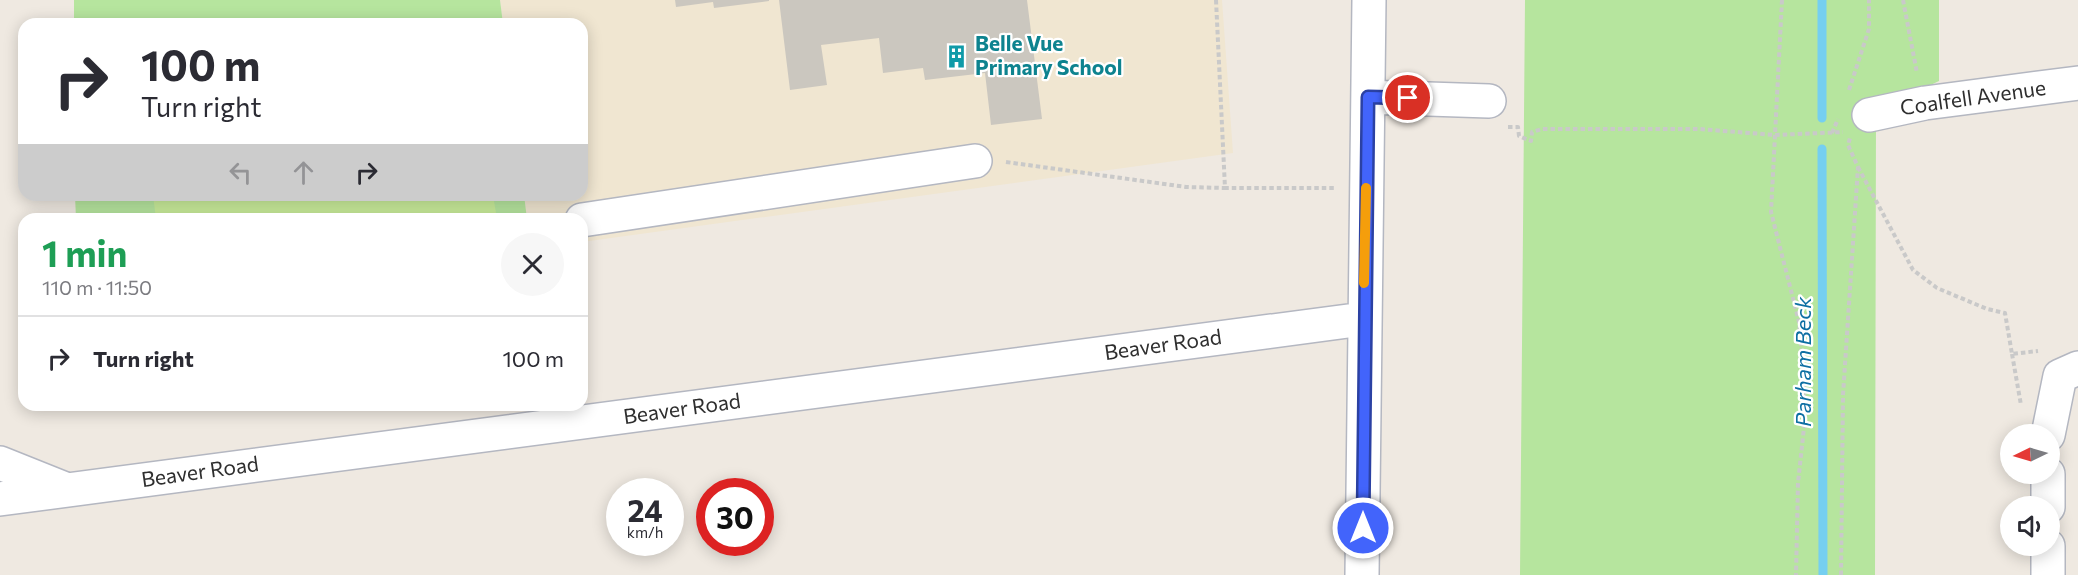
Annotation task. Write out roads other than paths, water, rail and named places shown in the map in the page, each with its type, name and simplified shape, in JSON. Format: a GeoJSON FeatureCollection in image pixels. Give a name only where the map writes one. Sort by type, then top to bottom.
{"type":"FeatureCollection","features":[{"type":"Feature","properties":{"kind":"street"},"geometry":{"type":"LineString","coordinates":[[1362,575],[1363,319],[1369,0]]}},
{"type":"Feature","properties":{"kind":"street","name":"Coalfell Avenue"},"geometry":{"type":"LineString","coordinates":[[1852,113],[2078,83]]}},
{"type":"Feature","properties":{"kind":"street"},"geometry":{"type":"LineString","coordinates":[[1368,97],[1497,114]]}},
{"type":"Feature","properties":{"kind":"street"},"geometry":{"type":"LineString","coordinates":[[588,219],[975,161]]}},
{"type":"Feature","properties":{"kind":"street","name":"Beaver Road"},"geometry":{"type":"LineString","coordinates":[[0,500],[565,415],[1363,319]]}},
{"type":"Feature","properties":{"kind":"street"},"geometry":{"type":"LineString","coordinates":[[2050,424],[2060,376],[2078,368]]}},
{"type":"Feature","properties":{"kind":"street"},"geometry":{"type":"LineString","coordinates":[[0,463],[67,490]]}},
{"type":"Feature","properties":{"kind":"street"},"geometry":{"type":"LineString","coordinates":[[2048,556],[2048,575]]}},
{"type":"Feature","properties":{"kind":"waterway","name":"Parham Beck"},"geometry":{"type":"LineString","coordinates":[[1822,0],[1822,118]]}},
{"type":"Feature","properties":{"kind":"waterway","name":"Parham Beck"},"geometry":{"type":"LineString","coordinates":[[1822,149],[1823,575]]}},
{"type":"Feature","properties":{"kind":"place","name":"Belle Vue Primary School"},"geometry":{"type":"Point","coordinates":[957,56]}}]}
